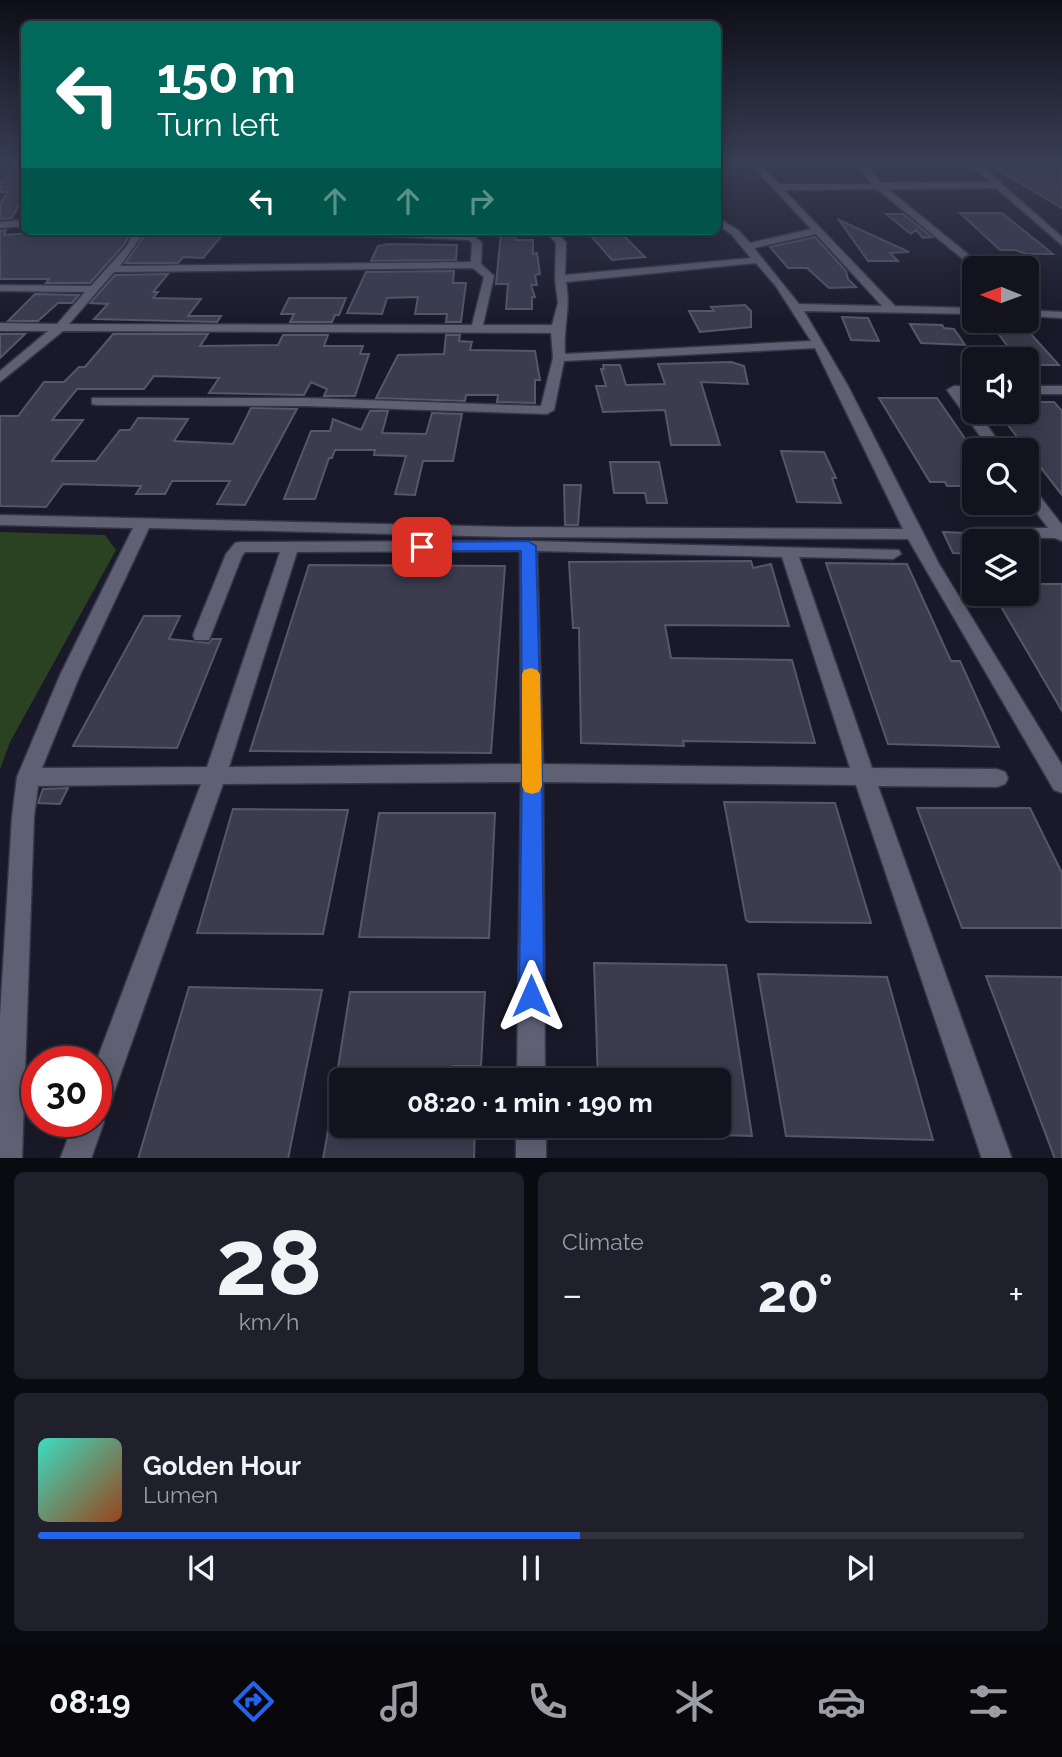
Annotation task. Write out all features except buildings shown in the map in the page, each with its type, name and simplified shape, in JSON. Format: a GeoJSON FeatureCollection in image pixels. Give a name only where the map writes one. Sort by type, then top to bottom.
{"type":"FeatureCollection","features":[{"type":"Feature","properties":{"kind":"street"},"geometry":{"type":"LineString","coordinates":[[806,216],[891,308]]}},
{"type":"Feature","properties":{"kind":"street"},"geometry":{"type":"LineString","coordinates":[[916,216],[965,256]]}},
{"type":"Feature","properties":{"kind":"street"},"geometry":{"type":"LineString","coordinates":[[1032,216],[1062,242]]}},
{"type":"Feature","properties":{"kind":"street"},"geometry":{"type":"LineString","coordinates":[[0,225],[21,223]]}},
{"type":"Feature","properties":{"kind":"street"},"geometry":{"type":"LineString","coordinates":[[721,223],[738,232],[747,247],[797,307],[914,534],[1062,784]]}},
{"type":"Feature","properties":{"kind":"street"},"geometry":{"type":"LineString","coordinates":[[747,247],[817,231]]}},
{"type":"Feature","properties":{"kind":"street"},"geometry":{"type":"LineString","coordinates":[[0,378],[61,326],[130,248],[138,235]]}},
{"type":"Feature","properties":{"kind":"street"},"geometry":{"type":"LineString","coordinates":[[429,235],[472,237],[477,243],[476,265]]}},
{"type":"Feature","properties":{"kind":"street"},"geometry":{"type":"LineString","coordinates":[[97,401],[306,402],[547,410],[559,358],[557,329],[564,303],[561,242],[554,235]]}},
{"type":"Feature","properties":{"kind":"street"},"geometry":{"type":"LineString","coordinates":[[561,279],[759,260]]}},
{"type":"Feature","properties":{"kind":"street"},"geometry":{"type":"LineString","coordinates":[[112,269],[476,265],[489,276],[477,327]]}},
{"type":"Feature","properties":{"kind":"street"},"geometry":{"type":"LineString","coordinates":[[0,288],[92,289]]}},
{"type":"Feature","properties":{"kind":"street"},"geometry":{"type":"LineString","coordinates":[[797,307],[962,311]]}},
{"type":"Feature","properties":{"kind":"street"},"geometry":{"type":"LineString","coordinates":[[1040,314],[1062,315]]}},
{"type":"Feature","properties":{"kind":"street"},"geometry":{"type":"LineString","coordinates":[[0,327],[557,329]]}},
{"type":"Feature","properties":{"kind":"street"},"geometry":{"type":"LineString","coordinates":[[559,358],[818,344]]}},
{"type":"Feature","properties":{"kind":"street"},"geometry":{"type":"LineString","coordinates":[[962,390],[954,390],[962,401]]}},
{"type":"Feature","properties":{"kind":"street"},"geometry":{"type":"LineString","coordinates":[[1039,390],[1062,390]]}},
{"type":"Feature","properties":{"kind":"street"},"geometry":{"type":"LineString","coordinates":[[1039,505],[1061,534]]}},
{"type":"Feature","properties":{"kind":"street"},"geometry":{"type":"LineString","coordinates":[[0,520],[512,531],[914,534]]}},
{"type":"Feature","properties":{"kind":"street"},"geometry":{"type":"LineString","coordinates":[[7,1158],[23,817],[28,777],[70,675],[144,522]]}},
{"type":"Feature","properties":{"kind":"street"},"geometry":{"type":"LineString","coordinates":[[1039,534],[1061,534]]}},
{"type":"Feature","properties":{"kind":"street"},"geometry":{"type":"LineString","coordinates":[[528,546],[532,773],[531,1068]]}},
{"type":"Feature","properties":{"kind":"street"},"geometry":{"type":"LineString","coordinates":[[202,635],[236,550],[241,547],[528,546],[893,554]]}},
{"type":"Feature","properties":{"kind":"street"},"geometry":{"type":"LineString","coordinates":[[112,1057],[216,774],[290,547]]}},
{"type":"Feature","properties":{"kind":"street"},"geometry":{"type":"LineString","coordinates":[[789,552],[864,777],[997,1158]]}},
{"type":"Feature","properties":{"kind":"street"},"geometry":{"type":"LineString","coordinates":[[28,777],[532,773],[997,778]]}},
{"type":"Feature","properties":{"kind":"street"},"geometry":{"type":"LineString","coordinates":[[75,1158],[83,1137]]}},
{"type":"Feature","properties":{"kind":"street"},"geometry":{"type":"LineString","coordinates":[[531,1138],[531,1158]]}},
{"type":"Feature","properties":{"kind":"green space"},"geometry":{"type":"Polygon","coordinates":[[[0,532],[105,535],[116,550],[10,742],[0,769],[0,532]]]}},
{"type":"Feature","properties":{"kind":"slow traffic"},"geometry":{"type":"LineString","coordinates":[[531,674],[532,786]]}},
{"type":"Feature","properties":{"kind":"route"},"geometry":{"type":"LineString","coordinates":[[422,547],[528,546],[532,773],[531,996]]}}]}
